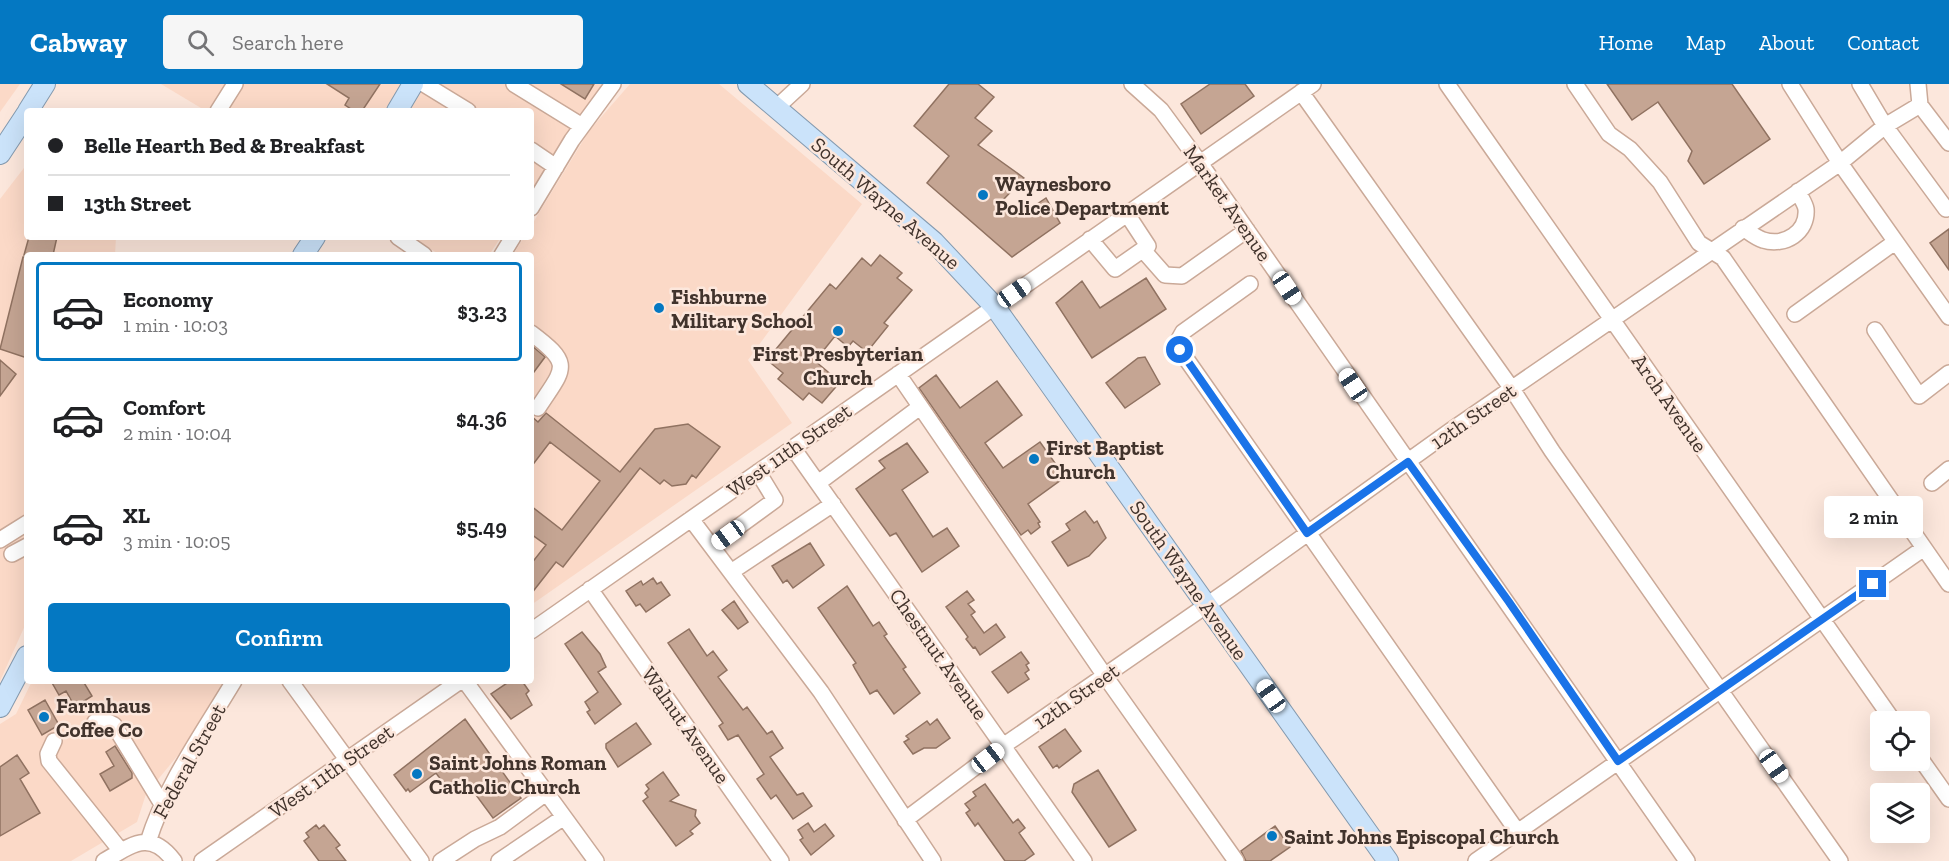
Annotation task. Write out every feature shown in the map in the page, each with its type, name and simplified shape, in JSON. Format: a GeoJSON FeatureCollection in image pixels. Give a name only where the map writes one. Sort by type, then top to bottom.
{"type":"FeatureCollection","features":[{"type":"Feature","properties":{"kind":"main road"},"geometry":{"type":"LineString","coordinates":[[30,108],[45,84]]}},
{"type":"Feature","properties":{"kind":"main road"},"geometry":{"type":"LineString","coordinates":[[399,108],[413,84]]}},
{"type":"Feature","properties":{"kind":"main road","name":"South Wayne Avenue"},"geometry":{"type":"LineString","coordinates":[[748,84],[934,242],[995,307],[1388,861]]}},
{"type":"Feature","properties":{"kind":"main road"},"geometry":{"type":"LineString","coordinates":[[0,154],[24,118]]}},
{"type":"Feature","properties":{"kind":"main road"},"geometry":{"type":"LineString","coordinates":[[0,707],[24,662]]}},
{"type":"Feature","properties":{"kind":"street"},"geometry":{"type":"LineString","coordinates":[[220,108],[235,84]]}},
{"type":"Feature","properties":{"kind":"street"},"geometry":{"type":"LineString","coordinates":[[424,84],[463,108]]}},
{"type":"Feature","properties":{"kind":"street"},"geometry":{"type":"LineString","coordinates":[[514,84],[582,126]]}},
{"type":"Feature","properties":{"kind":"street"},"geometry":{"type":"LineString","coordinates":[[534,203],[582,126],[612,84]]}},
{"type":"Feature","properties":{"kind":"street"},"geometry":{"type":"LineString","coordinates":[[776,108],[802,84]]}},
{"type":"Feature","properties":{"kind":"street","name":"Market Avenue"},"geometry":{"type":"LineString","coordinates":[[1132,84],[1161,110],[1200,163],[1408,462],[1509,602],[1687,861]]}},
{"type":"Feature","properties":{"kind":"street","name":"Arch Avenue"},"geometry":{"type":"LineString","coordinates":[[1447,84],[1886,711]]}},
{"type":"Feature","properties":{"kind":"street"},"geometry":{"type":"LineString","coordinates":[[1575,84],[1608,134],[1630,149],[1660,182],[1699,243],[1723,258],[1949,584]]}},
{"type":"Feature","properties":{"kind":"street"},"geometry":{"type":"LineString","coordinates":[[1790,84],[1840,163],[1949,317]]}},
{"type":"Feature","properties":{"kind":"street"},"geometry":{"type":"LineString","coordinates":[[1860,84],[1885,126],[1946,209]]}},
{"type":"Feature","properties":{"kind":"street"},"geometry":{"type":"LineString","coordinates":[[1918,84],[1920,105],[1949,144]]}},
{"type":"Feature","properties":{"kind":"street"},"geometry":{"type":"LineString","coordinates":[[1307,88],[1552,451],[1840,861]]}},
{"type":"Feature","properties":{"kind":"street","name":"West 11th Street"},"geometry":{"type":"LineString","coordinates":[[534,629],[1307,88]]}},
{"type":"Feature","properties":{"kind":"street","name":"12th Street"},"geometry":{"type":"LineString","coordinates":[[905,820],[1003,746],[1743,228],[1840,163],[1885,126],[1920,105]]}},
{"type":"Feature","properties":{"kind":"street"},"geometry":{"type":"LineString","coordinates":[[534,152],[556,167]]}},
{"type":"Feature","properties":{"kind":"street"},"geometry":{"type":"LineString","coordinates":[[1743,228],[1762,240],[1778,242],[1794,237],[1805,221],[1806,206],[1798,191]]}},
{"type":"Feature","properties":{"kind":"street"},"geometry":{"type":"LineString","coordinates":[[1090,239],[1115,269],[1148,246],[1127,214]]}},
{"type":"Feature","properties":{"kind":"street"},"geometry":{"type":"LineString","coordinates":[[1143,250],[1165,275],[1182,276],[1247,230]]}},
{"type":"Feature","properties":{"kind":"street"},"geometry":{"type":"LineString","coordinates":[[402,240],[420,252]]}},
{"type":"Feature","properties":{"kind":"street"},"geometry":{"type":"LineString","coordinates":[[1795,314],[1895,242]]}},
{"type":"Feature","properties":{"kind":"street"},"geometry":{"type":"LineString","coordinates":[[1250,284],[1183,332],[1178,346],[1516,831]]}},
{"type":"Feature","properties":{"kind":"street"},"geometry":{"type":"LineString","coordinates":[[1875,330],[1919,396],[1948,374]]}},
{"type":"Feature","properties":{"kind":"street"},"geometry":{"type":"LineString","coordinates":[[534,336],[559,357],[562,365],[560,374],[538,408]]}},
{"type":"Feature","properties":{"kind":"street"},"geometry":{"type":"LineString","coordinates":[[898,374],[1105,676],[1236,861]]}},
{"type":"Feature","properties":{"kind":"street"},"geometry":{"type":"LineString","coordinates":[[818,483],[920,407]]}},
{"type":"Feature","properties":{"kind":"street","name":"Chestnut Avenue"},"geometry":{"type":"LineString","coordinates":[[793,448],[1084,861]]}},
{"type":"Feature","properties":{"kind":"street"},"geometry":{"type":"LineString","coordinates":[[1932,483],[1949,469]]}},
{"type":"Feature","properties":{"kind":"street"},"geometry":{"type":"LineString","coordinates":[[712,546],[776,500],[758,472]]}},
{"type":"Feature","properties":{"kind":"street"},"geometry":{"type":"LineString","coordinates":[[731,572],[833,504]]}},
{"type":"Feature","properties":{"kind":"street"},"geometry":{"type":"LineString","coordinates":[[691,519],[821,692],[933,861]]}},
{"type":"Feature","properties":{"kind":"street"},"geometry":{"type":"LineString","coordinates":[[0,540],[24,524]]}},
{"type":"Feature","properties":{"kind":"street"},"geometry":{"type":"LineString","coordinates":[[12,554],[24,548]]}},
{"type":"Feature","properties":{"kind":"street"},"geometry":{"type":"LineString","coordinates":[[1476,861],[1924,548]]}},
{"type":"Feature","properties":{"kind":"street","name":"Walnut Avenue"},"geometry":{"type":"LineString","coordinates":[[590,590],[781,861]]}},
{"type":"Feature","properties":{"kind":"street","name":"Federal Street"},"geometry":{"type":"LineString","coordinates":[[148,842],[162,804],[232,684]]}},
{"type":"Feature","properties":{"kind":"street"},"geometry":{"type":"LineString","coordinates":[[292,684],[421,861]]}},
{"type":"Feature","properties":{"kind":"street","name":"West 11th Street"},"geometry":{"type":"LineString","coordinates":[[202,861],[456,684]]}},
{"type":"Feature","properties":{"kind":"street"},"geometry":{"type":"LineString","coordinates":[[467,684],[596,861]]}},
{"type":"Feature","properties":{"kind":"street"},"geometry":{"type":"LineString","coordinates":[[95,722],[106,721],[114,725],[162,804]]}},
{"type":"Feature","properties":{"kind":"street"},"geometry":{"type":"LineString","coordinates":[[54,741],[48,754],[49,762],[121,852]]}},
{"type":"Feature","properties":{"kind":"street"},"geometry":{"type":"LineString","coordinates":[[1929,771],[1949,799]]}},
{"type":"Feature","properties":{"kind":"street"},"geometry":{"type":"LineString","coordinates":[[441,861],[475,839],[500,827],[546,793]]}},
{"type":"Feature","properties":{"kind":"street"},"geometry":{"type":"LineString","coordinates":[[499,861],[564,817]]}},
{"type":"Feature","properties":{"kind":"street"},"geometry":{"type":"LineString","coordinates":[[104,861],[136,843],[148,842],[164,849],[174,861]]}},
{"type":"Feature","properties":{"kind":"shaded area"},"geometry":{"type":"Polygon","coordinates":[[[0,84],[20,84],[0,112],[0,84]]]}},
{"type":"Feature","properties":{"kind":"shaded area"},"geometry":{"type":"Polygon","coordinates":[[[161,84],[603,84],[534,188],[534,108],[201,108],[161,84]]]}},
{"type":"Feature","properties":{"kind":"shaded area","name":"Fishburne Military School"},"geometry":{"type":"Polygon","coordinates":[[[630,84],[719,84],[862,204],[748,360],[792,423],[534,603],[534,252],[515,252],[522,240],[534,240],[534,221],[589,131],[630,84]]]}},
{"type":"Feature","properties":{"kind":"shaded area"},"geometry":{"type":"Polygon","coordinates":[[[24,168],[24,240],[116,240],[115,252],[24,252],[24,628],[0,681],[0,199],[24,168]]]}},
{"type":"Feature","properties":{"kind":"shaded area"},"geometry":{"type":"Polygon","coordinates":[[[417,240],[499,240],[491,252],[435,252],[417,240]]]}},
{"type":"Feature","properties":{"kind":"shaded area"},"geometry":{"type":"Polygon","coordinates":[[[31,684],[237,684],[146,794],[137,822],[71,861],[0,861],[0,724],[16,714],[31,684]]]}},
{"type":"Feature","properties":{"kind":"building"},"geometry":{"type":"Polygon","coordinates":[[[327,84],[380,84],[364,108],[350,108],[345,105],[349,98],[327,84]]]}},
{"type":"Feature","properties":{"kind":"building"},"geometry":{"type":"Polygon","coordinates":[[[561,84],[594,84],[585,99],[561,84]]]}},
{"type":"Feature","properties":{"kind":"building"},"geometry":{"type":"Polygon","coordinates":[[[949,84],[978,84],[994,97],[975,118],[992,131],[978,145],[1024,178],[1003,200],[1022,214],[1046,198],[1060,223],[1012,257],[927,183],[949,156],[914,126],[949,84]]]}},
{"type":"Feature","properties":{"kind":"building"},"geometry":{"type":"Polygon","coordinates":[[[1210,84],[1245,84],[1254,96],[1201,134],[1181,104],[1210,84]]]}},
{"type":"Feature","properties":{"kind":"building"},"geometry":{"type":"Polygon","coordinates":[[[1607,84],[1732,84],[1770,139],[1704,184],[1688,161],[1692,151],[1658,102],[1632,120],[1607,84]]]}},
{"type":"Feature","properties":{"kind":"building"},"geometry":{"type":"Polygon","coordinates":[[[1949,229],[1949,270],[1930,243],[1949,229]]]}},
{"type":"Feature","properties":{"kind":"building"},"geometry":{"type":"Polygon","coordinates":[[[28,240],[56,240],[54,252],[25,252],[28,240]]]}},
{"type":"Feature","properties":{"kind":"building","name":"First Presbyterian Church"},"geometry":{"type":"Polygon","coordinates":[[[880,255],[902,273],[897,278],[912,290],[884,323],[888,326],[867,352],[853,341],[848,347],[835,336],[815,361],[840,382],[822,403],[809,393],[803,400],[778,379],[783,373],[767,360],[830,284],[836,289],[862,258],[871,266],[880,255]]]}},
{"type":"Feature","properties":{"kind":"building"},"geometry":{"type":"Polygon","coordinates":[[[23,257],[24,257],[24,357],[0,349],[23,257]]]}},
{"type":"Feature","properties":{"kind":"building"},"geometry":{"type":"Polygon","coordinates":[[[1146,278],[1166,309],[1092,358],[1056,303],[1082,281],[1100,308],[1146,278]]]}},
{"type":"Feature","properties":{"kind":"building"},"geometry":{"type":"Polygon","coordinates":[[[534,348],[545,357],[534,372],[534,348]]]}},
{"type":"Feature","properties":{"kind":"building"},"geometry":{"type":"Polygon","coordinates":[[[1145,357],[1160,384],[1125,408],[1106,383],[1138,358],[1145,357]]]}},
{"type":"Feature","properties":{"kind":"building"},"geometry":{"type":"Polygon","coordinates":[[[0,360],[16,374],[0,396],[0,360]]]}},
{"type":"Feature","properties":{"kind":"building","name":"First Baptist Church"},"geometry":{"type":"Polygon","coordinates":[[[936,375],[960,408],[997,381],[1022,415],[985,443],[1003,468],[1040,442],[1065,477],[1028,504],[1040,522],[1038,523],[1040,527],[1031,534],[1028,530],[1021,535],[919,388],[936,375]]]}},
{"type":"Feature","properties":{"kind":"building"},"geometry":{"type":"Polygon","coordinates":[[[546,413],[620,472],[655,429],[688,424],[720,447],[696,478],[692,475],[686,484],[672,486],[664,480],[660,484],[640,468],[563,567],[556,562],[534,590],[534,560],[546,545],[534,536],[534,508],[562,530],[600,481],[550,442],[534,463],[534,419],[538,422],[546,413]]]}},
{"type":"Feature","properties":{"kind":"building"},"geometry":{"type":"Polygon","coordinates":[[[907,443],[928,472],[902,490],[933,537],[947,528],[959,546],[922,572],[896,533],[890,536],[856,489],[885,468],[879,461],[907,443]]]}},
{"type":"Feature","properties":{"kind":"building"},"geometry":{"type":"Polygon","coordinates":[[[1085,511],[1094,523],[1097,521],[1106,538],[1089,556],[1068,566],[1052,542],[1070,530],[1066,524],[1085,511]]]}},
{"type":"Feature","properties":{"kind":"building"},"geometry":{"type":"Polygon","coordinates":[[[810,543],[824,565],[793,588],[787,580],[783,583],[772,566],[810,543]]]}},
{"type":"Feature","properties":{"kind":"building"},"geometry":{"type":"Polygon","coordinates":[[[653,578],[657,584],[661,582],[670,595],[646,612],[640,604],[636,606],[626,591],[641,581],[643,585],[653,578]]]}},
{"type":"Feature","properties":{"kind":"building"},"geometry":{"type":"Polygon","coordinates":[[[847,586],[873,626],[879,622],[887,634],[884,636],[906,667],[903,669],[920,693],[894,714],[877,690],[870,694],[853,665],[856,663],[818,608],[847,586]]]}},
{"type":"Feature","properties":{"kind":"building"},"geometry":{"type":"Polygon","coordinates":[[[967,591],[974,600],[968,604],[975,612],[971,615],[984,633],[996,624],[1005,637],[980,655],[966,639],[968,637],[946,607],[967,591]]]}},
{"type":"Feature","properties":{"kind":"building"},"geometry":{"type":"Polygon","coordinates":[[[734,601],[748,622],[738,629],[722,610],[734,601]]]}},
{"type":"Feature","properties":{"kind":"building"},"geometry":{"type":"Polygon","coordinates":[[[689,629],[707,656],[713,651],[727,670],[718,677],[743,710],[747,707],[767,734],[772,731],[783,748],[770,757],[797,795],[803,793],[812,806],[793,819],[776,795],[771,799],[757,779],[764,774],[738,735],[728,740],[719,726],[723,723],[668,643],[689,629]]]}},
{"type":"Feature","properties":{"kind":"building"},"geometry":{"type":"Polygon","coordinates":[[[582,632],[600,654],[606,667],[598,672],[621,704],[595,724],[587,712],[590,710],[585,702],[598,692],[565,644],[582,632]]]}},
{"type":"Feature","properties":{"kind":"building"},"geometry":{"type":"Polygon","coordinates":[[[1021,652],[1029,663],[1026,665],[1029,670],[1025,673],[1029,679],[1008,693],[992,672],[1021,652]]]}},
{"type":"Feature","properties":{"kind":"building"},"geometry":{"type":"Polygon","coordinates":[[[53,684],[85,684],[92,696],[75,707],[66,691],[59,695],[53,684]]]}},
{"type":"Feature","properties":{"kind":"building"},"geometry":{"type":"Polygon","coordinates":[[[506,684],[524,684],[529,691],[526,694],[532,705],[511,719],[491,694],[506,684]]]}},
{"type":"Feature","properties":{"kind":"building"},"geometry":{"type":"Polygon","coordinates":[[[45,700],[59,725],[42,735],[28,710],[45,700]]]}},
{"type":"Feature","properties":{"kind":"building"},"geometry":{"type":"Polygon","coordinates":[[[465,719],[521,798],[493,818],[465,780],[449,791],[436,773],[410,792],[408,789],[406,791],[394,775],[465,719]]]}},
{"type":"Feature","properties":{"kind":"building"},"geometry":{"type":"Polygon","coordinates":[[[937,719],[950,738],[936,748],[924,748],[913,754],[904,742],[909,739],[906,736],[927,721],[930,725],[937,719]]]}},
{"type":"Feature","properties":{"kind":"building"},"geometry":{"type":"Polygon","coordinates":[[[636,723],[651,744],[618,767],[606,748],[606,744],[636,723]]]}},
{"type":"Feature","properties":{"kind":"building"},"geometry":{"type":"Polygon","coordinates":[[[1065,729],[1081,751],[1059,768],[1057,765],[1053,768],[1039,747],[1065,729]]]}},
{"type":"Feature","properties":{"kind":"building"},"geometry":{"type":"Polygon","coordinates":[[[115,746],[132,773],[132,778],[110,791],[100,774],[114,766],[106,752],[115,746]]]}},
{"type":"Feature","properties":{"kind":"building"},"geometry":{"type":"Polygon","coordinates":[[[17,755],[29,773],[20,779],[40,813],[0,836],[0,767],[17,755]]]}},
{"type":"Feature","properties":{"kind":"building"},"geometry":{"type":"Polygon","coordinates":[[[1098,770],[1136,830],[1109,847],[1072,792],[1074,784],[1098,770]]]}},
{"type":"Feature","properties":{"kind":"building"},"geometry":{"type":"Polygon","coordinates":[[[663,772],[679,795],[670,801],[696,810],[695,816],[700,823],[690,831],[693,834],[676,846],[643,801],[648,797],[645,793],[649,789],[646,785],[663,772]]]}},
{"type":"Feature","properties":{"kind":"building"},"geometry":{"type":"Polygon","coordinates":[[[985,784],[1013,823],[1018,819],[1025,828],[1019,833],[1034,854],[1024,861],[1005,861],[978,823],[975,826],[966,813],[970,810],[965,804],[976,796],[973,792],[985,784]]]}},
{"type":"Feature","properties":{"kind":"building"},"geometry":{"type":"Polygon","coordinates":[[[808,823],[814,832],[825,824],[834,836],[811,855],[800,840],[803,838],[798,830],[808,823]]]}},
{"type":"Feature","properties":{"kind":"building"},"geometry":{"type":"Polygon","coordinates":[[[316,825],[319,829],[324,825],[340,845],[336,848],[346,861],[319,861],[304,841],[309,837],[306,833],[316,825]]]}},
{"type":"Feature","properties":{"kind":"building","name":"Saint Johns Episcopal Church"},"geometry":{"type":"Polygon","coordinates":[[[1275,826],[1290,847],[1270,861],[1246,861],[1241,851],[1275,826]]]}},
{"type":"Feature","properties":{"kind":"place","name":"Waynesboro Police Department"},"geometry":{"type":"Point","coordinates":[983,195]}},
{"type":"Feature","properties":{"kind":"place","name":"Fishburne Military School"},"geometry":{"type":"Point","coordinates":[659,308]}},
{"type":"Feature","properties":{"kind":"place","name":"First Presbyterian Church"},"geometry":{"type":"Point","coordinates":[838,331]}},
{"type":"Feature","properties":{"kind":"place","name":"First Baptist Church"},"geometry":{"type":"Point","coordinates":[1034,459]}},
{"type":"Feature","properties":{"kind":"place","name":"Farmhaus Coffee Co"},"geometry":{"type":"Point","coordinates":[44,717]}},
{"type":"Feature","properties":{"kind":"place","name":"Saint Johns Roman Catholic Church"},"geometry":{"type":"Point","coordinates":[417,774]}},
{"type":"Feature","properties":{"kind":"place","name":"Saint Johns Episcopal Church"},"geometry":{"type":"Point","coordinates":[1272,836]}},
{"type":"Feature","properties":{"kind":"route"},"geometry":{"type":"LineString","coordinates":[[1180,350],[1307,533],[1408,462],[1509,602],[1618,761],[1873,584]]}}]}
